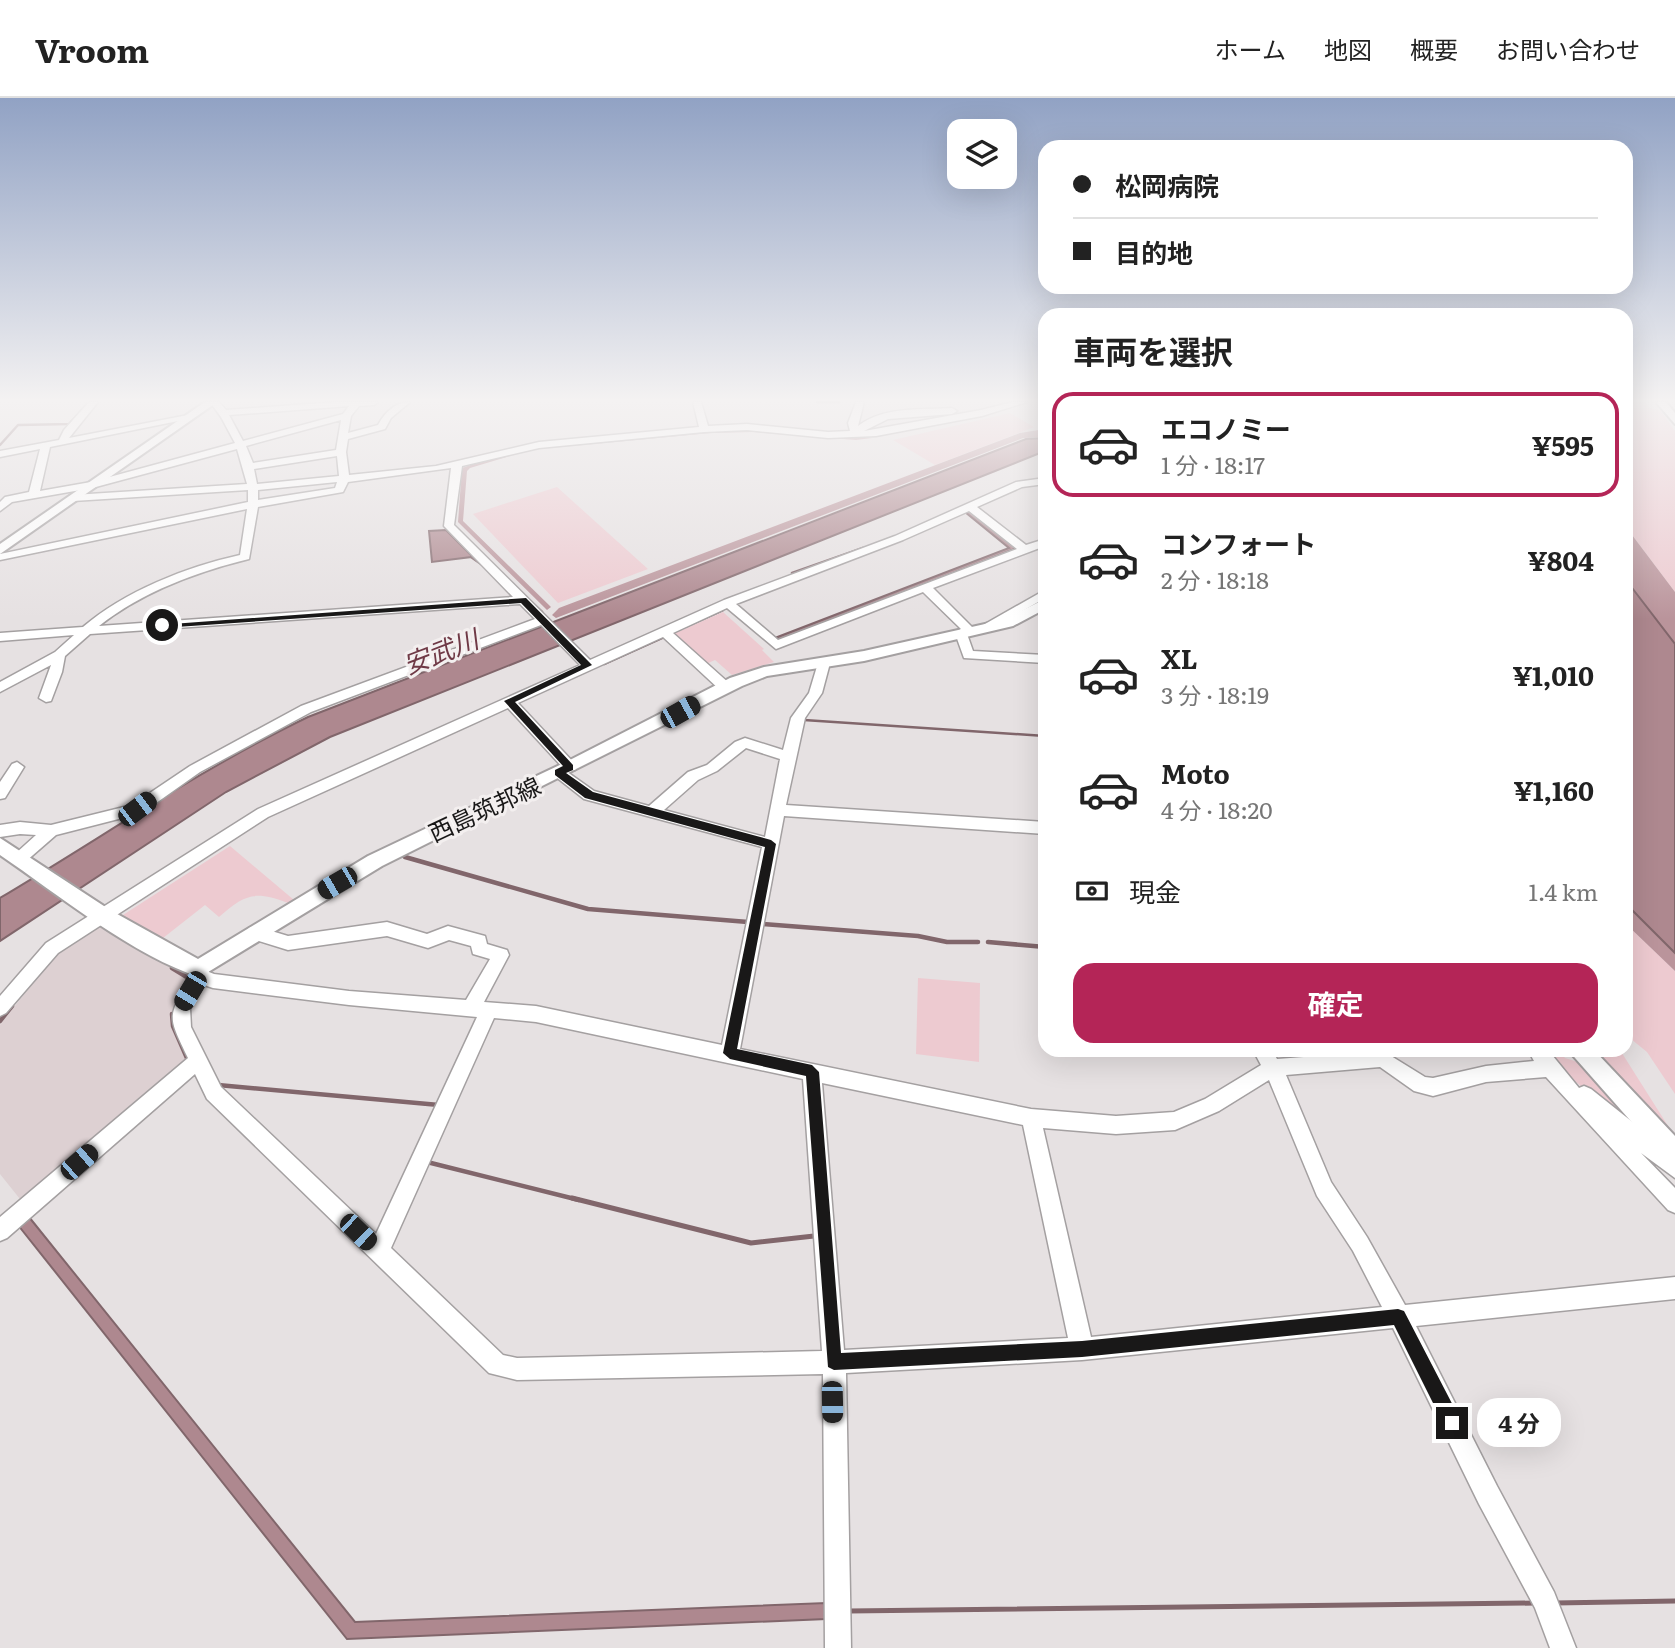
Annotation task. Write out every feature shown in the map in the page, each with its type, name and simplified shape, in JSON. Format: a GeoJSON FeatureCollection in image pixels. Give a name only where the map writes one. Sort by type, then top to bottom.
{"type":"FeatureCollection","features":[{"type":"Feature","properties":{"kind":"main road"},"geometry":{"type":"LineString","coordinates":[[0,550],[107,474]]}},
{"type":"Feature","properties":{"kind":"main road","name":"西島筑邦線"},"geometry":{"type":"LineString","coordinates":[[200,972],[255,933],[375,861],[564,770],[725,687],[764,672],[824,663],[972,631],[1022,618],[1038,608]]}},
{"type":"Feature","properties":{"kind":"main road"},"geometry":{"type":"LineString","coordinates":[[0,845],[103,916],[200,972]]}},
{"type":"Feature","properties":{"kind":"main road"},"geometry":{"type":"LineString","coordinates":[[1586,1057],[1675,1153]]}},
{"type":"Feature","properties":{"kind":"street"},"geometry":{"type":"LineString","coordinates":[[34,495],[39,474]]}},
{"type":"Feature","properties":{"kind":"street"},"geometry":{"type":"LineString","coordinates":[[0,508],[9,499],[92,485],[131,474]]}},
{"type":"Feature","properties":{"kind":"street"},"geometry":{"type":"LineString","coordinates":[[0,688],[59,655],[98,621],[165,582],[213,564],[245,557],[254,504],[253,474]]}},
{"type":"Feature","properties":{"kind":"street"},"geometry":{"type":"LineString","coordinates":[[0,557],[254,504],[340,490],[344,474]]}},
{"type":"Feature","properties":{"kind":"street"},"geometry":{"type":"LineString","coordinates":[[73,498],[254,487],[374,474]]}},
{"type":"Feature","properties":{"kind":"street"},"geometry":{"type":"LineString","coordinates":[[456,474],[449,526],[587,665]]}},
{"type":"Feature","properties":{"kind":"street"},"geometry":{"type":"LineString","coordinates":[[0,1008],[41,958],[263,813],[728,603],[971,508],[1020,484],[1038,482]]}},
{"type":"Feature","properties":{"kind":"street"},"geometry":{"type":"LineString","coordinates":[[971,508],[1023,548]]}},
{"type":"Feature","properties":{"kind":"street"},"geometry":{"type":"LineString","coordinates":[[728,603],[776,645],[1038,544]]}},
{"type":"Feature","properties":{"kind":"street"},"geometry":{"type":"LineString","coordinates":[[925,587],[972,631]]}},
{"type":"Feature","properties":{"kind":"street"},"geometry":{"type":"LineString","coordinates":[[972,631],[1038,597]]}},
{"type":"Feature","properties":{"kind":"street"},"geometry":{"type":"LineString","coordinates":[[0,638],[523,600]]}},
{"type":"Feature","properties":{"kind":"street"},"geometry":{"type":"LineString","coordinates":[[0,831],[20,828],[51,831],[137,809],[216,757],[306,709],[545,621]]}},
{"type":"Feature","properties":{"kind":"street"},"geometry":{"type":"LineString","coordinates":[[664,631],[725,687]]}},
{"type":"Feature","properties":{"kind":"street"},"geometry":{"type":"LineString","coordinates":[[972,631],[968,655],[1038,659]]}},
{"type":"Feature","properties":{"kind":"street"},"geometry":{"type":"LineString","coordinates":[[46,698],[59,655]]}},
{"type":"Feature","properties":{"kind":"street"},"geometry":{"type":"LineString","coordinates":[[730,1053],[788,756],[798,718],[815,693],[824,663]]}},
{"type":"Feature","properties":{"kind":"street"},"geometry":{"type":"LineString","coordinates":[[509,701],[564,770],[589,795],[771,844]]}},
{"type":"Feature","properties":{"kind":"street"},"geometry":{"type":"LineString","coordinates":[[652,812],[693,776],[712,768],[740,745],[745,743],[788,756]]}},
{"type":"Feature","properties":{"kind":"street"},"geometry":{"type":"LineString","coordinates":[[0,768],[17,767],[0,794]]}},
{"type":"Feature","properties":{"kind":"street"},"geometry":{"type":"LineString","coordinates":[[779,810],[1038,828]]}},
{"type":"Feature","properties":{"kind":"street"},"geometry":{"type":"LineString","coordinates":[[28,864],[51,831]]}},
{"type":"Feature","properties":{"kind":"street"},"geometry":{"type":"LineString","coordinates":[[255,933],[288,943],[387,929],[428,941],[448,933],[478,941],[480,949],[500,955],[481,1008],[382,1244],[377,1250]]}},
{"type":"Feature","properties":{"kind":"street"},"geometry":{"type":"LineString","coordinates":[[1545,1058],[1433,1087],[1421,1085],[1383,1059],[1267,1059],[1212,1105],[1175,1121],[1116,1125],[1031,1118],[590,1023],[481,1008],[349,998],[213,981],[200,972],[181,1007],[182,1027],[214,1093],[497,1365],[517,1369],[834,1362],[1082,1349],[1675,1289]]}},
{"type":"Feature","properties":{"kind":"street"},"geometry":{"type":"LineString","coordinates":[[1545,1058],[1675,1168]]}},
{"type":"Feature","properties":{"kind":"street"},"geometry":{"type":"LineString","coordinates":[[1545,1058],[1562,1084],[1675,1203]]}},
{"type":"Feature","properties":{"kind":"street"},"geometry":{"type":"LineString","coordinates":[[0,1231],[198,1059]]}},
{"type":"Feature","properties":{"kind":"street"},"geometry":{"type":"LineString","coordinates":[[1267,1059],[1284,1091],[1324,1189],[1360,1244],[1545,1601],[1563,1648]]}},
{"type":"Feature","properties":{"kind":"street"},"geometry":{"type":"LineString","coordinates":[[812,1072],[834,1362],[838,1648]]}},
{"type":"Feature","properties":{"kind":"street"},"geometry":{"type":"LineString","coordinates":[[1031,1118],[1082,1349]]}},
{"type":"Feature","properties":{"kind":"shaded area"},"geometry":{"type":"Polygon","coordinates":[[[462,474],[467,474],[463,521],[551,607],[547,610],[458,522],[462,474]]]}},
{"type":"Feature","properties":{"kind":"shaded area"},"geometry":{"type":"Polygon","coordinates":[[[911,474],[929,474],[556,618],[552,615],[559,608],[911,474]]]}},
{"type":"Feature","properties":{"kind":"shaded area"},"geometry":{"type":"Polygon","coordinates":[[[935,474],[987,474],[330,737],[226,792],[0,941],[0,898],[190,781],[308,717],[935,474]]]}},
{"type":"Feature","properties":{"kind":"shaded area"},"geometry":{"type":"Polygon","coordinates":[[[1633,474],[1675,474],[1675,592],[1633,536],[1633,474]]]}},
{"type":"Feature","properties":{"kind":"shaded area"},"geometry":{"type":"Polygon","coordinates":[[[557,487],[648,569],[558,603],[473,514],[557,487]]]}},
{"type":"Feature","properties":{"kind":"shaded area"},"geometry":{"type":"Polygon","coordinates":[[[970,510],[1017,548],[778,641],[775,638],[1009,548],[965,512],[970,510]]]}},
{"type":"Feature","properties":{"kind":"shaded area"},"geometry":{"type":"Polygon","coordinates":[[[446,530],[471,557],[432,562],[429,531],[446,530]]]}},
{"type":"Feature","properties":{"kind":"shaded area"},"geometry":{"type":"Polygon","coordinates":[[[1633,536],[1675,592],[1675,644],[1633,589],[1633,536]]]}},
{"type":"Feature","properties":{"kind":"shaded area"},"geometry":{"type":"Polygon","coordinates":[[[1633,589],[1675,644],[1675,953],[1633,911],[1633,589]]]}},
{"type":"Feature","properties":{"kind":"shaded area"},"geometry":{"type":"Polygon","coordinates":[[[723,612],[764,649],[762,650],[774,662],[732,675],[715,660],[706,664],[673,634],[723,612]]]}},
{"type":"Feature","properties":{"kind":"shaded area"},"geometry":{"type":"Polygon","coordinates":[[[230,846],[294,900],[288,903],[267,897],[251,897],[237,903],[219,917],[205,905],[158,942],[123,915],[230,846]]]}},
{"type":"Feature","properties":{"kind":"shaded area"},"geometry":{"type":"Polygon","coordinates":[[[1633,911],[1675,953],[1675,971],[1633,931],[1633,911]]]}},
{"type":"Feature","properties":{"kind":"shaded area"},"geometry":{"type":"Polygon","coordinates":[[[106,922],[191,978],[176,1008],[190,1061],[24,1204],[0,1174],[0,1025],[55,955],[106,922]]]}},
{"type":"Feature","properties":{"kind":"shaded area"},"geometry":{"type":"Polygon","coordinates":[[[1633,931],[1675,971],[1675,1094],[1647,1052],[1633,1041],[1633,931]]]}},
{"type":"Feature","properties":{"kind":"shaded area"},"geometry":{"type":"Polygon","coordinates":[[[918,978],[980,983],[979,1062],[916,1054],[918,978]]]}},
{"type":"Feature","properties":{"kind":"shaded area"},"geometry":{"type":"Polygon","coordinates":[[[1552,1057],[1564,1057],[1581,1063],[1660,1149],[1557,1067],[1552,1057]]]}},
{"type":"Feature","properties":{"kind":"shaded area"},"geometry":{"type":"Polygon","coordinates":[[[1596,1057],[1624,1057],[1675,1137],[1596,1057]]]}},
{"type":"Feature","properties":{"kind":"shaded area"},"geometry":{"type":"Polygon","coordinates":[[[29,1217],[355,1622],[826,1603],[826,1619],[347,1639],[18,1225],[29,1217]]]}},
{"type":"Feature","properties":{"kind":"waterway"},"geometry":{"type":"LineString","coordinates":[[792,573],[863,548]]}},
{"type":"Feature","properties":{"kind":"waterway"},"geometry":{"type":"LineString","coordinates":[[471,557],[481,564]]}},
{"type":"Feature","properties":{"kind":"waterway"},"geometry":{"type":"LineString","coordinates":[[529,600],[542,612]]}},
{"type":"Feature","properties":{"kind":"waterway"},"geometry":{"type":"LineString","coordinates":[[687,626],[723,610]]}},
{"type":"Feature","properties":{"kind":"waterway"},"geometry":{"type":"LineString","coordinates":[[604,664],[664,637]]}},
{"type":"Feature","properties":{"kind":"waterway"},"geometry":{"type":"LineString","coordinates":[[804,720],[1038,736]]}},
{"type":"Feature","properties":{"kind":"waterway"},"geometry":{"type":"LineString","coordinates":[[398,855],[411,859]]}},
{"type":"Feature","properties":{"kind":"waterway"},"geometry":{"type":"LineString","coordinates":[[405,857],[588,909],[748,922]]}},
{"type":"Feature","properties":{"kind":"waterway"},"geometry":{"type":"LineString","coordinates":[[763,924],[918,936],[947,942],[978,942]]}},
{"type":"Feature","properties":{"kind":"waterway"},"geometry":{"type":"LineString","coordinates":[[988,942],[1038,946]]}},
{"type":"Feature","properties":{"kind":"waterway"},"geometry":{"type":"LineString","coordinates":[[172,968],[190,979],[188,982]]}},
{"type":"Feature","properties":{"kind":"waterway"},"geometry":{"type":"LineString","coordinates":[[0,1021],[12,1006]]}},
{"type":"Feature","properties":{"kind":"waterway"},"geometry":{"type":"LineString","coordinates":[[172,1014],[173,1026],[187,1058]]}},
{"type":"Feature","properties":{"kind":"waterway"},"geometry":{"type":"LineString","coordinates":[[218,1085],[439,1105]]}},
{"type":"Feature","properties":{"kind":"waterway"},"geometry":{"type":"LineString","coordinates":[[427,1162],[579,1200]]}},
{"type":"Feature","properties":{"kind":"waterway"},"geometry":{"type":"LineString","coordinates":[[572,1198],[751,1243],[814,1236]]}},
{"type":"Feature","properties":{"kind":"waterway"},"geometry":{"type":"LineString","coordinates":[[1555,1603],[1675,1601]]}},
{"type":"Feature","properties":{"kind":"waterway"},"geometry":{"type":"LineString","coordinates":[[849,1611],[1536,1603]]}},
{"type":"Feature","properties":{"kind":"route"},"geometry":{"type":"LineString","coordinates":[[162,625],[523,600],[587,665],[509,701],[570,767],[558,773],[589,795],[771,844],[730,1053],[812,1072],[834,1362],[1082,1349],[1398,1317],[1452,1423]]}},
{"type":"Feature","properties":{"kind":"water label","name":"安武川"},"geometry":{"type":"Point","coordinates":[440,650]}}]}
